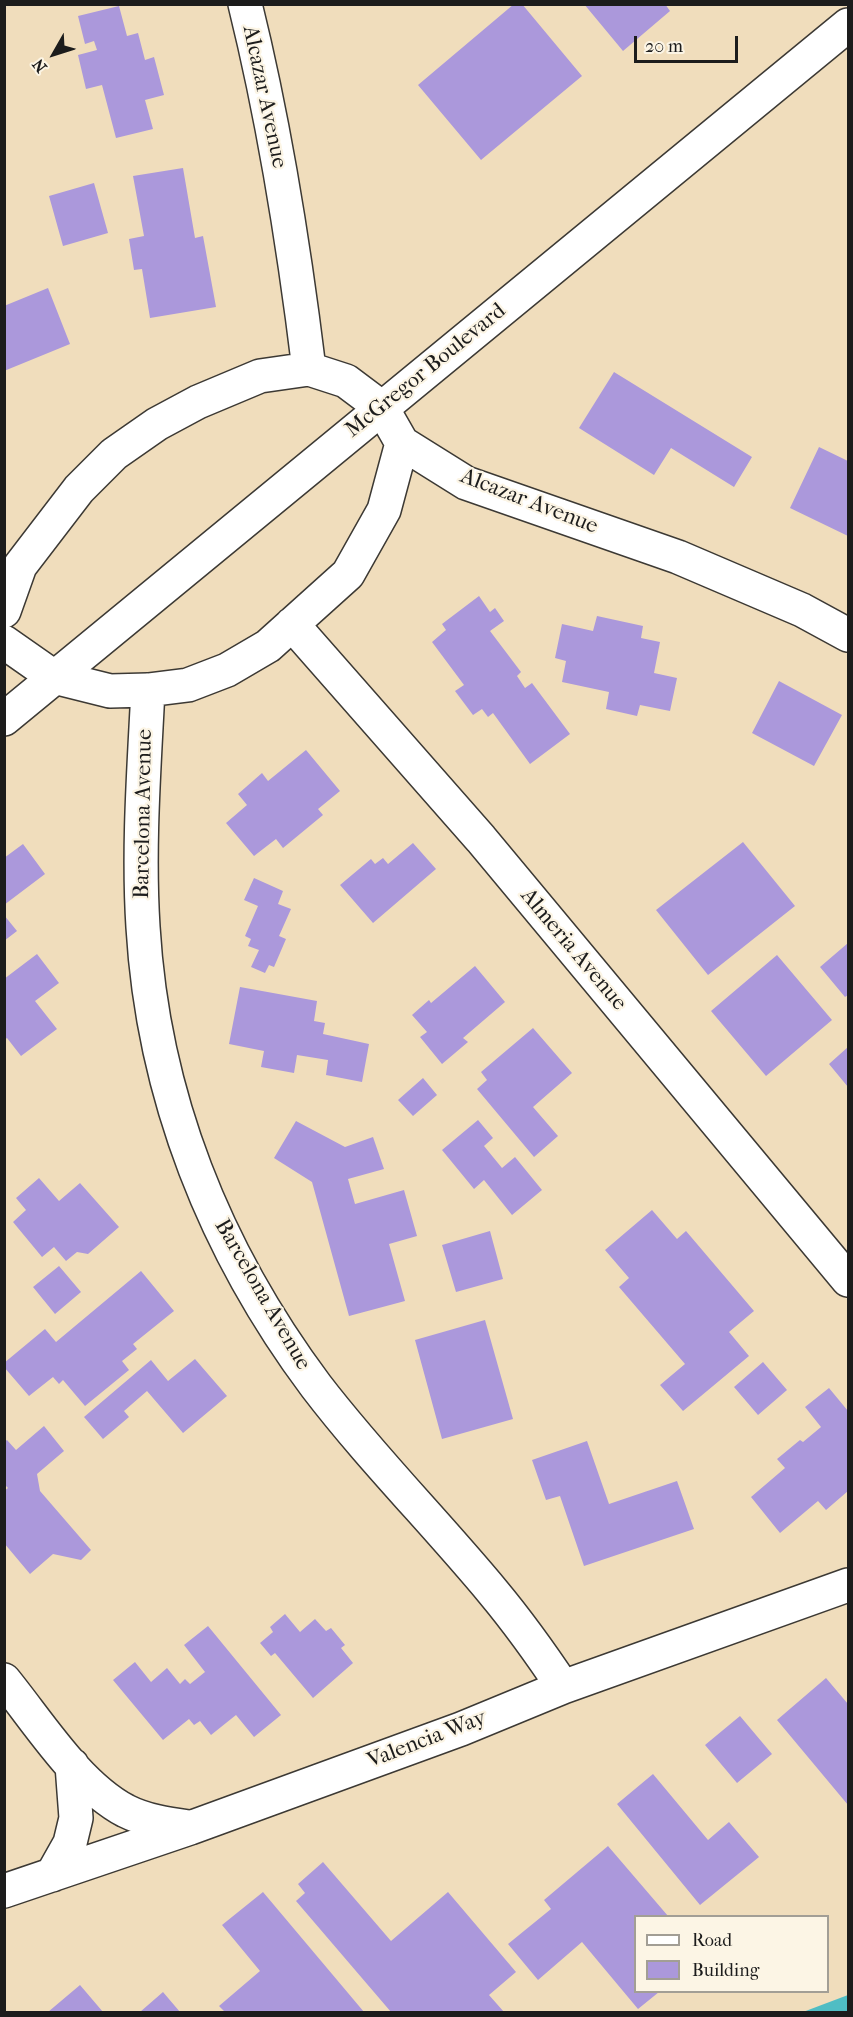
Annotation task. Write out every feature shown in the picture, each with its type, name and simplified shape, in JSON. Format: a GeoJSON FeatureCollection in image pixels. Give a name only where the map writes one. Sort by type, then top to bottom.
{"type":"FeatureCollection","features":[{"type":"Feature","properties":{"kind":"street","name":"Alcazar Avenue"},"geometry":{"type":"LineString","coordinates":[[245,4],[265,86],[297,271],[309,369],[346,381],[382,408],[402,443],[466,483],[678,556],[802,610],[849,635]]}},
{"type":"Feature","properties":{"kind":"street","name":"McGregor Boulevard"},"geometry":{"type":"LineString","coordinates":[[4,719],[849,25]]}},
{"type":"Feature","properties":{"kind":"street"},"geometry":{"type":"LineString","coordinates":[[4,611],[20,566],[79,489],[114,454],[157,424],[198,402],[260,376],[309,369]]}},
{"type":"Feature","properties":{"kind":"street"},"geometry":{"type":"LineString","coordinates":[[4,642],[54,677],[110,691],[148,690],[188,685],[227,669],[268,646],[348,574],[384,510],[402,443]]}},
{"type":"Feature","properties":{"kind":"street","name":"Almeria Avenue"},"geometry":{"type":"LineString","coordinates":[[292,624],[481,839],[849,1280]]}},
{"type":"Feature","properties":{"kind":"street","name":"Barcelona Avenue"},"geometry":{"type":"LineString","coordinates":[[148,690],[141,835],[143,928],[152,1011],[165,1078],[188,1152],[226,1242],[285,1342],[317,1386],[385,1469],[530,1638],[563,1687]]}},
{"type":"Feature","properties":{"kind":"street","name":"Valencia Way"},"geometry":{"type":"LineString","coordinates":[[4,1891],[190,1828],[461,1729],[563,1687],[849,1585]]}},
{"type":"Feature","properties":{"kind":"street"},"geometry":{"type":"LineString","coordinates":[[4,1680],[72,1765],[104,1797],[127,1812],[151,1821],[190,1828]]}},
{"type":"Feature","properties":{"kind":"street"},"geometry":{"type":"LineString","coordinates":[[52,1875],[70,1843],[76,1818],[72,1765]]}},
{"type":"Feature","properties":{"kind":"water"},"geometry":{"type":"Polygon","coordinates":[[[848,1995],[848,2012],[803,2012],[848,1995]]]}},
{"type":"Feature","properties":{"kind":"building"},"geometry":{"type":"Polygon","coordinates":[[[514,4],[522,4],[582,76],[481,160],[418,85],[514,4]]]}},
{"type":"Feature","properties":{"kind":"building"},"geometry":{"type":"Polygon","coordinates":[[[584,4],[665,4],[670,11],[623,51],[584,4]]]}},
{"type":"Feature","properties":{"kind":"building"},"geometry":{"type":"Polygon","coordinates":[[[119,6],[127,36],[138,33],[145,60],[154,57],[164,95],[145,100],[153,129],[116,138],[102,85],[86,89],[78,55],[97,50],[94,41],[85,44],[78,16],[119,6]]]}},
{"type":"Feature","properties":{"kind":"building"},"geometry":{"type":"Polygon","coordinates":[[[183,168],[195,238],[203,236],[216,307],[150,318],[142,269],[134,270],[129,239],[144,236],[133,176],[183,168]]]}},
{"type":"Feature","properties":{"kind":"building"},"geometry":{"type":"Polygon","coordinates":[[[94,183],[108,233],[63,246],[49,196],[94,183]]]}},
{"type":"Feature","properties":{"kind":"building"},"geometry":{"type":"Polygon","coordinates":[[[48,288],[70,344],[4,371],[4,306],[48,288]]]}},
{"type":"Feature","properties":{"kind":"building"},"geometry":{"type":"Polygon","coordinates":[[[614,372],[752,457],[734,487],[671,448],[654,475],[579,428],[614,372]]]}},
{"type":"Feature","properties":{"kind":"building"},"geometry":{"type":"Polygon","coordinates":[[[819,447],[848,461],[848,536],[790,508],[819,447]]]}},
{"type":"Feature","properties":{"kind":"building"},"geometry":{"type":"Polygon","coordinates":[[[479,596],[490,612],[495,608],[504,621],[490,631],[521,672],[517,676],[525,688],[532,683],[570,734],[530,764],[493,713],[488,717],[482,709],[473,715],[455,691],[464,685],[432,642],[446,630],[442,624],[479,596]]]}},
{"type":"Feature","properties":{"kind":"building"},"geometry":{"type":"Polygon","coordinates":[[[597,616],[643,626],[641,638],[660,642],[654,673],[677,678],[670,711],[640,705],[637,716],[606,709],[609,692],[562,682],[566,661],[555,658],[562,624],[593,631],[597,616]]]}},
{"type":"Feature","properties":{"kind":"building"},"geometry":{"type":"Polygon","coordinates":[[[779,681],[842,715],[814,766],[752,733],[779,681]]]}},
{"type":"Feature","properties":{"kind":"building"},"geometry":{"type":"Polygon","coordinates":[[[306,750],[340,791],[318,809],[323,815],[283,848],[276,839],[254,856],[226,823],[247,805],[238,794],[262,773],[268,781],[306,750]]]}},
{"type":"Feature","properties":{"kind":"building"},"geometry":{"type":"Polygon","coordinates":[[[743,842],[795,906],[708,975],[656,910],[743,842]]]}},
{"type":"Feature","properties":{"kind":"building"},"geometry":{"type":"Polygon","coordinates":[[[413,843],[436,869],[373,923],[340,885],[371,859],[375,864],[383,858],[388,864],[413,843]]]}},
{"type":"Feature","properties":{"kind":"building"},"geometry":{"type":"Polygon","coordinates":[[[23,844],[45,874],[4,905],[4,858],[23,844]]]}},
{"type":"Feature","properties":{"kind":"building"},"geometry":{"type":"Polygon","coordinates":[[[254,878],[283,891],[278,904],[291,909],[279,936],[286,939],[274,967],[269,965],[265,973],[251,967],[259,950],[248,946],[251,939],[245,936],[258,906],[244,900],[254,878]]]}},
{"type":"Feature","properties":{"kind":"building"},"geometry":{"type":"Polygon","coordinates":[[[4,915],[17,931],[4,941],[4,915]]]}},
{"type":"Feature","properties":{"kind":"building"},"geometry":{"type":"Polygon","coordinates":[[[848,943],[848,995],[845,997],[820,967],[848,943]]]}},
{"type":"Feature","properties":{"kind":"building"},"geometry":{"type":"Polygon","coordinates":[[[37,954],[59,983],[35,1001],[57,1029],[21,1056],[7,1038],[4,1040],[4,979],[37,954]]]}},
{"type":"Feature","properties":{"kind":"building"},"geometry":{"type":"Polygon","coordinates":[[[777,955],[832,1020],[766,1076],[711,1011],[777,955]]]}},
{"type":"Feature","properties":{"kind":"building"},"geometry":{"type":"Polygon","coordinates":[[[475,966],[505,1002],[463,1038],[468,1042],[442,1064],[420,1037],[427,1032],[412,1015],[429,1000],[431,1003],[475,966]]]}},
{"type":"Feature","properties":{"kind":"building"},"geometry":{"type":"Polygon","coordinates":[[[240,987],[317,1001],[314,1021],[325,1023],[323,1034],[369,1044],[362,1082],[326,1075],[328,1060],[297,1055],[294,1073],[261,1067],[264,1051],[229,1044],[240,987]]]}},
{"type":"Feature","properties":{"kind":"building"},"geometry":{"type":"Polygon","coordinates":[[[533,1028],[572,1073],[533,1107],[558,1136],[534,1157],[477,1089],[487,1080],[481,1072],[533,1028]]]}},
{"type":"Feature","properties":{"kind":"building"},"geometry":{"type":"Polygon","coordinates":[[[848,1047],[848,1087],[829,1064],[848,1047]]]}},
{"type":"Feature","properties":{"kind":"building"},"geometry":{"type":"Polygon","coordinates":[[[423,1078],[437,1095],[413,1116],[398,1100],[423,1078]]]}},
{"type":"Feature","properties":{"kind":"building"},"geometry":{"type":"Polygon","coordinates":[[[478,1120],[493,1138],[484,1146],[502,1168],[515,1157],[542,1190],[512,1215],[484,1180],[474,1189],[442,1150],[478,1120]]]}},
{"type":"Feature","properties":{"kind":"building"},"geometry":{"type":"Polygon","coordinates":[[[296,1121],[345,1147],[373,1137],[384,1169],[348,1179],[355,1204],[404,1190],[417,1236],[389,1244],[405,1301],[349,1316],[312,1182],[274,1158],[296,1121]]]}},
{"type":"Feature","properties":{"kind":"building"},"geometry":{"type":"Polygon","coordinates":[[[39,1178],[59,1201],[80,1183],[119,1227],[88,1254],[77,1252],[66,1261],[54,1247],[42,1257],[13,1222],[26,1210],[16,1198],[39,1178]]]}},
{"type":"Feature","properties":{"kind":"building"},"geometry":{"type":"Polygon","coordinates":[[[652,1210],[677,1239],[686,1231],[754,1311],[729,1332],[749,1356],[683,1411],[660,1385],[685,1364],[619,1287],[629,1278],[605,1250],[652,1210]]]}},
{"type":"Feature","properties":{"kind":"building"},"geometry":{"type":"Polygon","coordinates":[[[490,1231],[503,1279],[456,1292],[442,1245],[490,1231]]]}},
{"type":"Feature","properties":{"kind":"building"},"geometry":{"type":"Polygon","coordinates":[[[59,1266],[81,1292],[55,1314],[33,1287],[59,1266]]]}},
{"type":"Feature","properties":{"kind":"building"},"geometry":{"type":"Polygon","coordinates":[[[141,1271],[174,1311],[133,1344],[137,1349],[122,1361],[129,1370],[85,1406],[63,1380],[59,1384],[53,1377],[29,1396],[4,1367],[4,1363],[45,1329],[56,1342],[141,1271]]]}},
{"type":"Feature","properties":{"kind":"building"},"geometry":{"type":"Polygon","coordinates":[[[485,1320],[513,1419],[442,1439],[415,1340],[485,1320]]]}},
{"type":"Feature","properties":{"kind":"building"},"geometry":{"type":"Polygon","coordinates":[[[195,1359],[227,1396],[183,1433],[147,1391],[124,1411],[129,1417],[103,1439],[84,1417],[151,1360],[168,1381],[195,1359]]]}},
{"type":"Feature","properties":{"kind":"building"},"geometry":{"type":"Polygon","coordinates":[[[763,1362],[787,1390],[758,1415],[734,1387],[763,1362]]]}},
{"type":"Feature","properties":{"kind":"building"},"geometry":{"type":"Polygon","coordinates":[[[829,1388],[848,1411],[848,1491],[826,1510],[818,1501],[780,1533],[751,1497],[785,1468],[777,1459],[800,1440],[803,1442],[821,1427],[805,1407],[829,1388]]]}},
{"type":"Feature","properties":{"kind":"building"},"geometry":{"type":"Polygon","coordinates":[[[44,1426],[64,1451],[37,1474],[40,1491],[91,1550],[81,1560],[53,1554],[30,1574],[4,1543],[4,1491],[8,1488],[4,1484],[4,1442],[7,1440],[16,1450],[44,1426]]]}},
{"type":"Feature","properties":{"kind":"building"},"geometry":{"type":"Polygon","coordinates":[[[587,1441],[609,1504],[677,1481],[694,1529],[584,1566],[560,1496],[546,1500],[532,1460],[587,1441]]]}},
{"type":"Feature","properties":{"kind":"building"},"geometry":{"type":"Polygon","coordinates":[[[285,1614],[300,1632],[315,1619],[326,1631],[331,1628],[345,1645],[341,1648],[353,1663],[313,1698],[275,1653],[271,1656],[260,1643],[273,1632],[270,1627],[285,1614]]]}},
{"type":"Feature","properties":{"kind":"building"},"geometry":{"type":"Polygon","coordinates":[[[208,1626],[281,1715],[254,1737],[236,1715],[211,1735],[200,1721],[194,1725],[189,1719],[163,1740],[113,1680],[135,1662],[151,1682],[167,1668],[180,1684],[185,1679],[190,1684],[205,1672],[184,1645],[208,1626]]]}},
{"type":"Feature","properties":{"kind":"building"},"geometry":{"type":"Polygon","coordinates":[[[826,1678],[848,1704],[848,1805],[777,1720],[826,1678]]]}},
{"type":"Feature","properties":{"kind":"building"},"geometry":{"type":"Polygon","coordinates":[[[740,1716],[772,1754],[737,1783],[705,1745],[740,1716]]]}},
{"type":"Feature","properties":{"kind":"building"},"geometry":{"type":"Polygon","coordinates":[[[653,1774],[708,1840],[729,1822],[759,1857],[700,1905],[617,1804],[653,1774]]]}},
{"type":"Feature","properties":{"kind":"building"},"geometry":{"type":"Polygon","coordinates":[[[608,1846],[667,1915],[634,1915],[634,1993],[658,1993],[638,2009],[582,1942],[538,1980],[508,1944],[551,1909],[544,1900],[608,1846]]]}},
{"type":"Feature","properties":{"kind":"building"},"geometry":{"type":"Polygon","coordinates":[[[323,1862],[391,1941],[448,1892],[516,1972],[489,1995],[504,2012],[391,2012],[296,1901],[305,1893],[298,1884],[323,1862]]]}},
{"type":"Feature","properties":{"kind":"building"},"geometry":{"type":"Polygon","coordinates":[[[263,1892],[364,2012],[225,2012],[219,2006],[260,1971],[222,1925],[263,1892]]]}},
{"type":"Feature","properties":{"kind":"building"},"geometry":{"type":"Polygon","coordinates":[[[80,1985],[103,2012],[48,2012],[80,1985]]]}},
{"type":"Feature","properties":{"kind":"building"},"geometry":{"type":"Polygon","coordinates":[[[163,1992],[180,2012],[140,2012],[163,1992]]]}}]}
